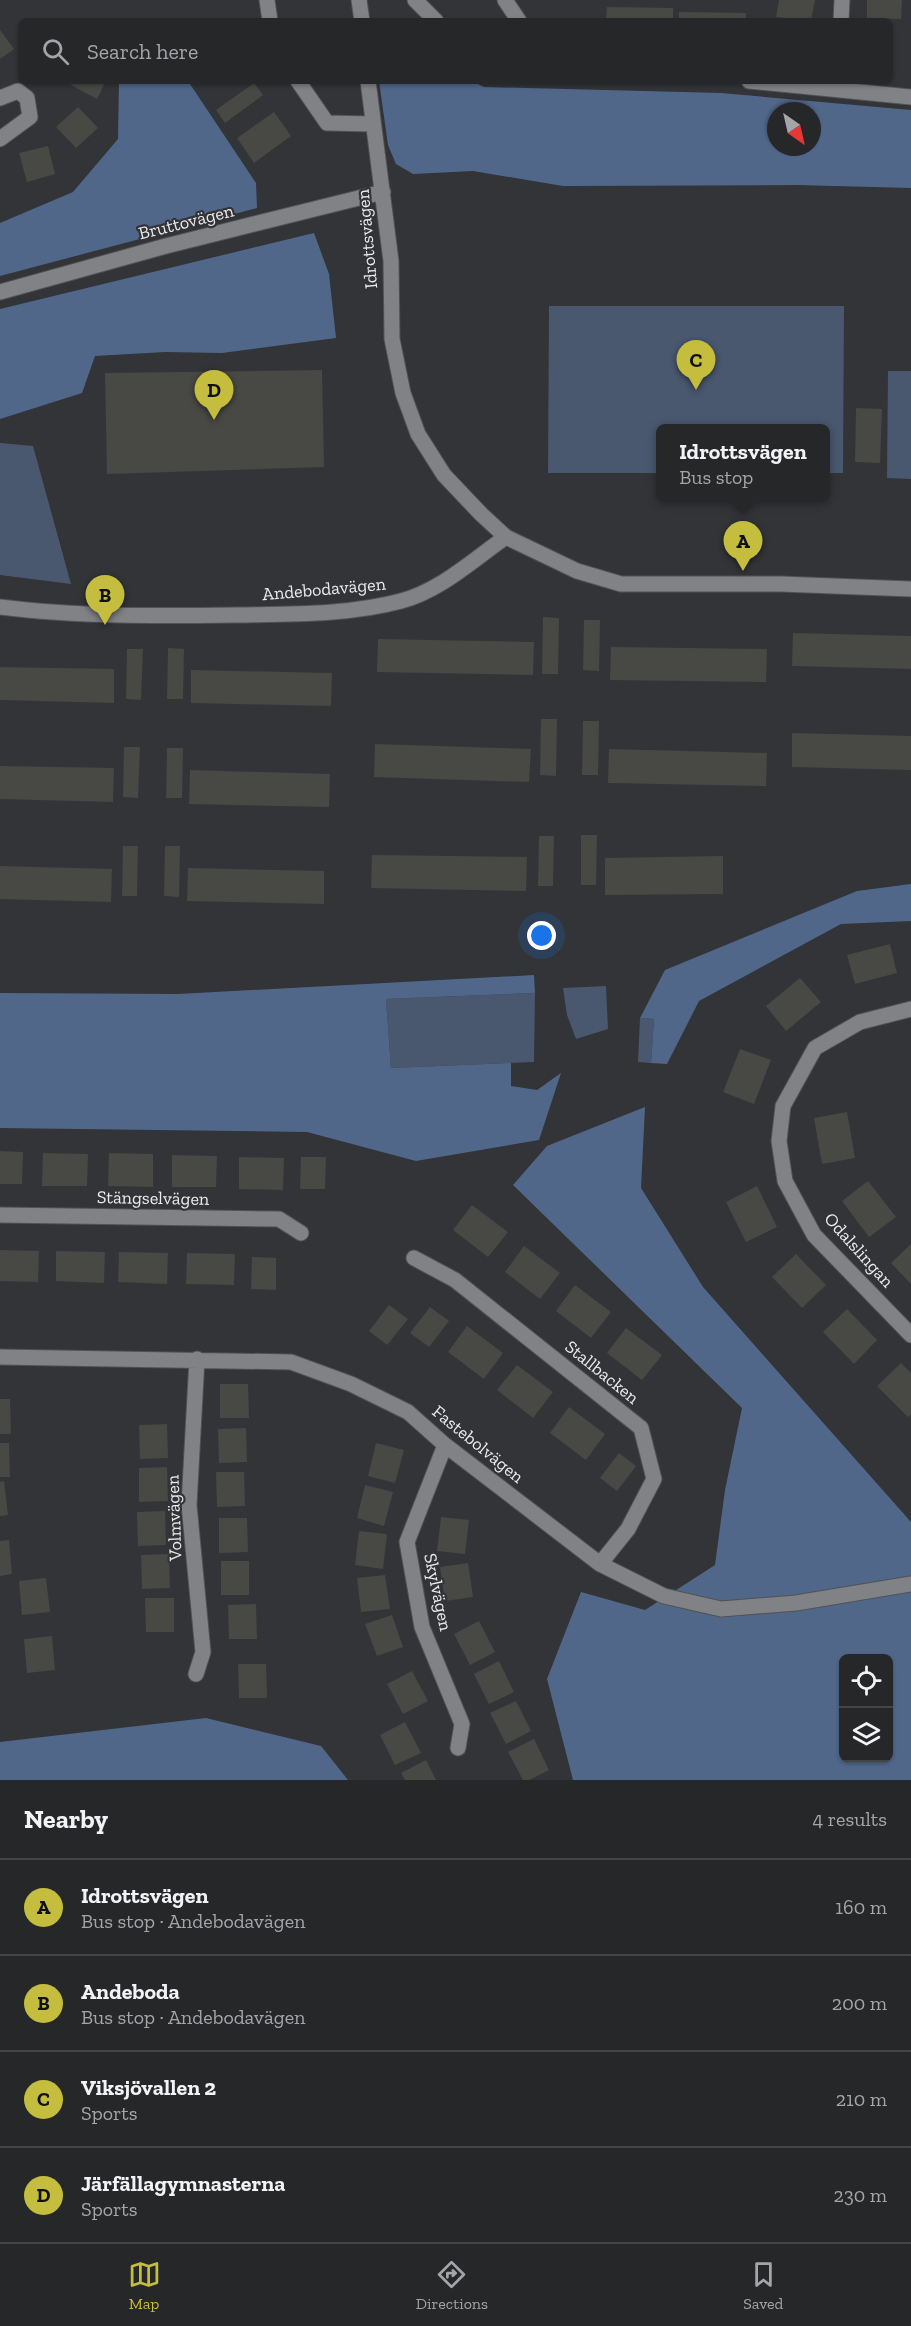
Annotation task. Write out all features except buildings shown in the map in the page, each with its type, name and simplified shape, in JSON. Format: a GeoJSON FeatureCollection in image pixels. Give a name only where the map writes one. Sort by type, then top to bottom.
{"type":"FeatureCollection","features":[{"type":"Feature","properties":{"kind":"street"},"geometry":{"type":"LineString","coordinates":[[267,0],[270,18]]}},
{"type":"Feature","properties":{"kind":"street"},"geometry":{"type":"LineString","coordinates":[[359,0],[362,18]]}},
{"type":"Feature","properties":{"kind":"street"},"geometry":{"type":"LineString","coordinates":[[415,0],[433,18]]}},
{"type":"Feature","properties":{"kind":"street"},"geometry":{"type":"LineString","coordinates":[[505,0],[517,18]]}},
{"type":"Feature","properties":{"kind":"street"},"geometry":{"type":"LineString","coordinates":[[841,18],[842,0]]}},
{"type":"Feature","properties":{"kind":"street"},"geometry":{"type":"LineString","coordinates":[[300,84],[327,123],[373,124]]}},
{"type":"Feature","properties":{"kind":"street","name":"Idrottsvägen"},"geometry":{"type":"LineString","coordinates":[[368,84],[391,261],[392,339],[403,393],[418,434],[444,475],[506,537]]}},
{"type":"Feature","properties":{"kind":"street"},"geometry":{"type":"LineString","coordinates":[[814,84],[835,85],[911,97]]}},
{"type":"Feature","properties":{"kind":"street"},"geometry":{"type":"LineString","coordinates":[[0,98],[18,91],[27,98],[30,117],[0,138]]}},
{"type":"Feature","properties":{"kind":"street","name":"Bruttovägen"},"geometry":{"type":"LineString","coordinates":[[0,292],[166,246],[383,192]]}},
{"type":"Feature","properties":{"kind":"street"},"geometry":{"type":"LineString","coordinates":[[506,537],[577,571],[621,584],[781,584],[911,589]]}},
{"type":"Feature","properties":{"kind":"street","name":"Andebodavägen"},"geometry":{"type":"LineString","coordinates":[[0,607],[44,613],[181,616],[289,614],[353,609],[402,601],[434,587],[506,537]]}},
{"type":"Feature","properties":{"kind":"street","name":"Odalslingan"},"geometry":{"type":"LineString","coordinates":[[911,1009],[860,1022],[815,1048],[783,1106],[779,1141],[785,1181],[814,1235],[911,1335]]}},
{"type":"Feature","properties":{"kind":"street","name":"Stängselvägen"},"geometry":{"type":"LineString","coordinates":[[0,1215],[279,1220],[301,1233]]}},
{"type":"Feature","properties":{"kind":"street","name":"Stallbacken"},"geometry":{"type":"LineString","coordinates":[[414,1258],[455,1280],[640,1428],[654,1479],[628,1529],[600,1564]]}},
{"type":"Feature","properties":{"kind":"street","name":"Fastebolvägen"},"geometry":{"type":"LineString","coordinates":[[0,1357],[291,1362],[351,1384],[408,1412],[445,1445],[600,1564],[664,1596],[721,1609],[796,1603],[911,1584]]}},
{"type":"Feature","properties":{"kind":"street","name":"Volmvägen"},"geometry":{"type":"LineString","coordinates":[[196,1674],[203,1652],[189,1505],[197,1359]]}},
{"type":"Feature","properties":{"kind":"street","name":"Skylvägen"},"geometry":{"type":"LineString","coordinates":[[445,1445],[407,1542],[422,1627],[462,1724],[458,1748]]}},
{"type":"Feature","properties":{"kind":"shaded area"},"geometry":{"type":"Polygon","coordinates":[[[119,84],[190,84],[256,183],[257,208],[0,276],[0,223],[73,192],[118,139],[119,84]]]}},
{"type":"Feature","properties":{"kind":"shaded area"},"geometry":{"type":"Polygon","coordinates":[[[379,84],[478,84],[484,87],[721,93],[911,110],[911,188],[797,185],[563,186],[473,171],[413,174],[396,164],[388,145],[379,84]]]}},
{"type":"Feature","properties":{"kind":"shaded area"},"geometry":{"type":"Polygon","coordinates":[[[314,233],[329,274],[336,338],[222,353],[165,352],[95,356],[82,393],[0,419],[0,309],[314,233]]]}},
{"type":"Feature","properties":{"kind":"shaded area"},"geometry":{"type":"Polygon","coordinates":[[[549,306],[844,306],[843,473],[830,473],[830,424],[656,424],[656,473],[548,473],[549,306]]]}},
{"type":"Feature","properties":{"kind":"shaded area"},"geometry":{"type":"Polygon","coordinates":[[[888,371],[911,371],[911,479],[887,478],[888,371]]]}},
{"type":"Feature","properties":{"kind":"shaded area"},"geometry":{"type":"Polygon","coordinates":[[[0,443],[33,446],[71,584],[0,575],[0,443]]]}},
{"type":"Feature","properties":{"kind":"shaded area"},"geometry":{"type":"Polygon","coordinates":[[[911,884],[911,921],[841,924],[699,1001],[667,1064],[651,1063],[654,1019],[640,1018],[665,970],[857,891],[911,884]]]}},
{"type":"Feature","properties":{"kind":"shaded area"},"geometry":{"type":"Polygon","coordinates":[[[534,975],[535,993],[386,999],[391,1068],[511,1063],[511,1086],[537,1090],[561,1073],[539,1140],[416,1161],[307,1132],[0,1128],[0,993],[178,994],[534,975]]]}},
{"type":"Feature","properties":{"kind":"shaded area"},"geometry":{"type":"Polygon","coordinates":[[[606,986],[608,1029],[576,1039],[567,1015],[563,988],[606,986]]]}},
{"type":"Feature","properties":{"kind":"shaded area"},"geometry":{"type":"Polygon","coordinates":[[[535,993],[534,1062],[391,1068],[386,999],[535,993]]]}},
{"type":"Feature","properties":{"kind":"shaded area"},"geometry":{"type":"Polygon","coordinates":[[[640,1018],[654,1019],[651,1063],[638,1062],[640,1018]]]}},
{"type":"Feature","properties":{"kind":"shaded area"},"geometry":{"type":"Polygon","coordinates":[[[645,1107],[641,1188],[703,1287],[911,1522],[911,1780],[573,1780],[547,1679],[581,1592],[645,1610],[715,1565],[725,1490],[742,1408],[513,1185],[547,1146],[645,1107]]]}},
{"type":"Feature","properties":{"kind":"shaded area"},"geometry":{"type":"Polygon","coordinates":[[[206,1718],[321,1746],[348,1780],[0,1780],[0,1742],[206,1718]]]}},
{"type":"Feature","properties":{"kind":"place","name":"Viksjövallen 2"},"geometry":{"type":"Point","coordinates":[696,390]}},
{"type":"Feature","properties":{"kind":"place","name":"Järfällagymnasterna"},"geometry":{"type":"Point","coordinates":[214,420]}},
{"type":"Feature","properties":{"kind":"place","name":"Idrottsvägen"},"geometry":{"type":"Point","coordinates":[743,571]}},
{"type":"Feature","properties":{"kind":"place","name":"Andeboda"},"geometry":{"type":"Point","coordinates":[105,625]}}]}
